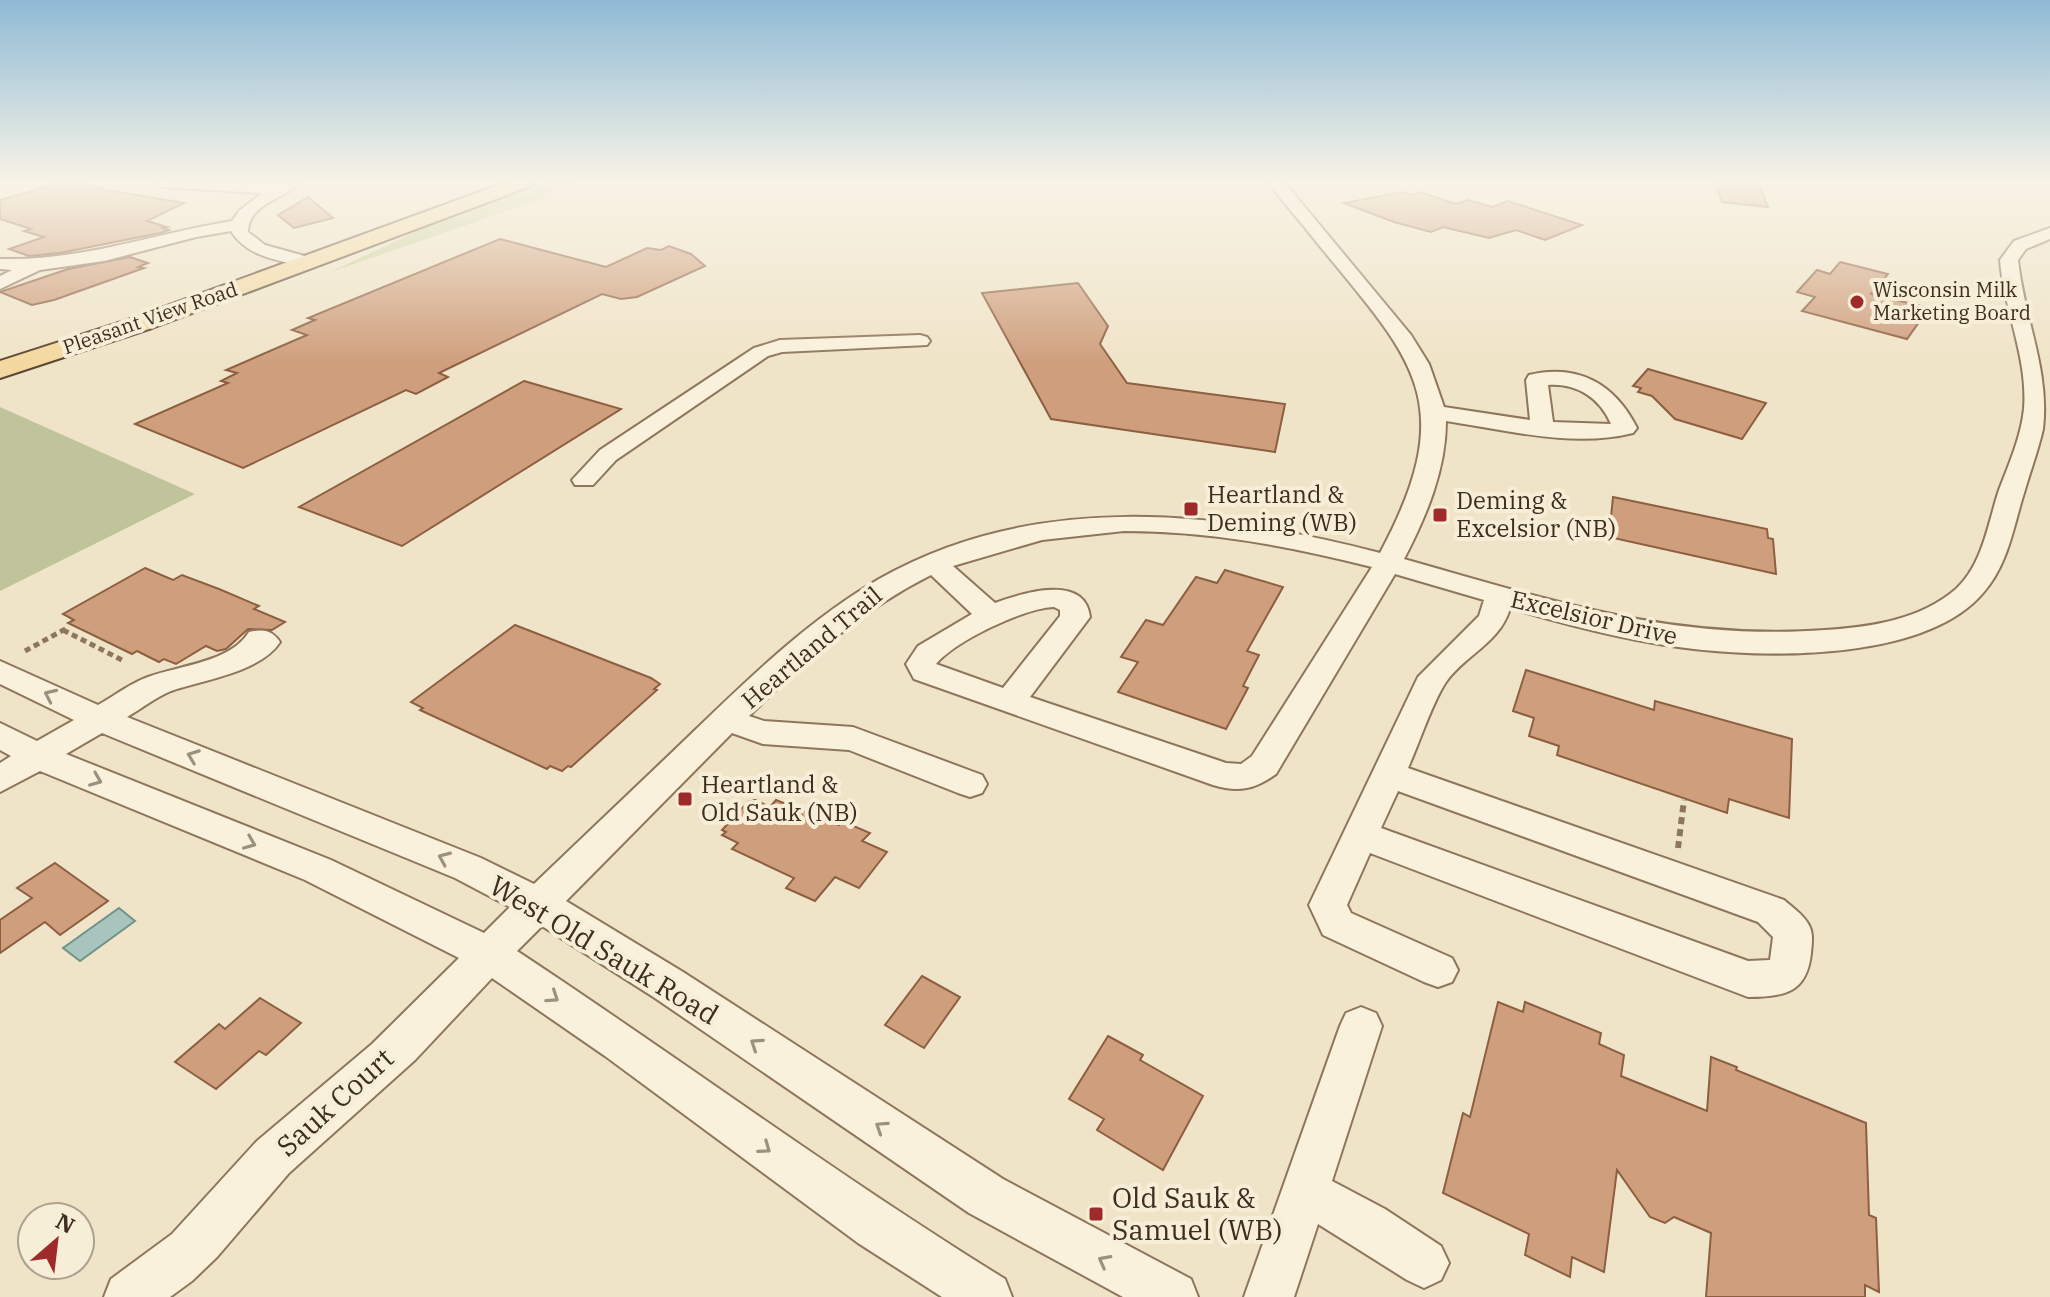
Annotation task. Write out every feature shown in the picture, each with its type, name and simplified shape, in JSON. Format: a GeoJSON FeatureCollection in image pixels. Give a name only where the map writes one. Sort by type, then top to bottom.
{"type":"FeatureCollection","features":[{"type":"Feature","properties":{"kind":"main road","name":"Pleasant View Road"},"geometry":{"type":"LineString","coordinates":[[0,370],[143,323],[340,243]]}},
{"type":"Feature","properties":{"kind":"main road","name":"Pleasant View Road"},"geometry":{"type":"LineString","coordinates":[[0,355],[346,243]]}},
{"type":"Feature","properties":{"kind":"street"},"geometry":{"type":"LineString","coordinates":[[0,264],[36,265],[104,256],[155,243]]}},
{"type":"Feature","properties":{"kind":"street"},"geometry":{"type":"LineString","coordinates":[[249,243],[297,259]]}},
{"type":"Feature","properties":{"kind":"street"},"geometry":{"type":"LineString","coordinates":[[1009,702],[1075,617],[1074,605],[1061,597],[1048,596],[991,615],[929,653],[921,664],[925,672],[1009,702],[1225,776],[1247,777],[1264,765],[1388,566],[1426,481],[1433,457],[1435,413],[1426,377],[1412,349],[1325,243]]}},
{"type":"Feature","properties":{"kind":"street","name":"Excelsior Drive"},"geometry":{"type":"LineString","coordinates":[[1388,566],[1628,631],[1676,638],[1806,645],[1910,626],[1968,594],[1989,562],[2035,412],[2031,371],[2010,279],[2009,260],[2020,245],[2026,243]]}},
{"type":"Feature","properties":{"kind":"street"},"geometry":{"type":"LineString","coordinates":[[0,283],[36,265]]}},
{"type":"Feature","properties":{"kind":"street"},"geometry":{"type":"LineString","coordinates":[[584,480],[608,455],[761,352],[780,346],[920,341]]}},
{"type":"Feature","properties":{"kind":"street"},"geometry":{"type":"LineString","coordinates":[[1435,413],[1542,426]]}},
{"type":"Feature","properties":{"kind":"street","name":"Heartland Trail"},"geometry":{"type":"LineString","coordinates":[[539,904],[727,720],[844,614],[887,586],[934,563],[1015,538],[1100,523],[1145,523],[1249,532],[1388,566]]}},
{"type":"Feature","properties":{"kind":"street"},"geometry":{"type":"LineString","coordinates":[[934,563],[991,615]]}},
{"type":"Feature","properties":{"kind":"street"},"geometry":{"type":"LineString","coordinates":[[1438,970],[1337,924],[1328,905],[1433,677],[1493,618],[1499,597]]}},
{"type":"Feature","properties":{"kind":"street"},"geometry":{"type":"LineString","coordinates":[[0,779],[168,679],[234,661],[265,642],[260,639]]}},
{"type":"Feature","properties":{"kind":"street","name":"West Old Sauk Road"},"geometry":{"type":"LineString","coordinates":[[0,671],[100,719],[468,868],[539,904],[669,985],[986,1196],[1173,1297]]}},
{"type":"Feature","properties":{"kind":"street"},"geometry":{"type":"LineString","coordinates":[[727,720],[763,732],[853,739],[970,784]]}},
{"type":"Feature","properties":{"kind":"street"},"geometry":{"type":"LineString","coordinates":[[0,735],[37,756],[318,870],[489,954],[620,1042],[875,1226],[987,1297]]}},
{"type":"Feature","properties":{"kind":"street"},"geometry":{"type":"LineString","coordinates":[[1360,835],[1748,979],[1774,979],[1789,970],[1793,932],[1771,911],[1388,774]]}},
{"type":"Feature","properties":{"kind":"street","name":"Sauk Court"},"geometry":{"type":"LineString","coordinates":[[129,1297],[188,1252],[271,1160],[388,1057],[539,904]]}},
{"type":"Feature","properties":{"kind":"street"},"geometry":{"type":"LineString","coordinates":[[1269,1297],[1361,1026]]}},
{"type":"Feature","properties":{"kind":"street"},"geometry":{"type":"LineString","coordinates":[[1304,1191],[1368,1226],[1424,1263]]}},
{"type":"Feature","properties":{"kind":"path"},"geometry":{"type":"LineString","coordinates":[[25,651],[66,628],[124,661]]}},
{"type":"Feature","properties":{"kind":"path"},"geometry":{"type":"LineString","coordinates":[[1678,848],[1684,800]]}},
{"type":"Feature","properties":{"kind":"green space"},"geometry":{"type":"Polygon","coordinates":[[[393,243],[416,243],[328,273],[393,243]]]}},
{"type":"Feature","properties":{"kind":"green space"},"geometry":{"type":"Polygon","coordinates":[[[0,407],[195,494],[0,591],[0,407]]]}},
{"type":"Feature","properties":{"kind":"water"},"geometry":{"type":"Polygon","coordinates":[[[119,908],[135,921],[80,961],[63,948],[119,908]]]}},
{"type":"Feature","properties":{"kind":"building"},"geometry":{"type":"Polygon","coordinates":[[[28,243],[112,243],[29,256],[9,249],[28,243]]]}},
{"type":"Feature","properties":{"kind":"building"},"geometry":{"type":"Polygon","coordinates":[[[491,243],[513,243],[606,267],[647,248],[661,250],[669,246],[691,254],[705,266],[637,297],[621,299],[602,294],[439,373],[448,377],[416,394],[406,390],[243,468],[135,424],[228,383],[221,381],[237,373],[226,370],[307,335],[292,330],[315,320],[308,318],[491,243]]]}},
{"type":"Feature","properties":{"kind":"building"},"geometry":{"type":"Polygon","coordinates":[[[130,257],[148,263],[138,267],[144,268],[54,300],[32,305],[0,292],[68,269],[130,257]]]}},
{"type":"Feature","properties":{"kind":"building","name":"Wisconsin Milk Marketing Board"},"geometry":{"type":"Polygon","coordinates":[[[1840,262],[1888,274],[1871,294],[1929,308],[1907,339],[1802,311],[1815,297],[1797,292],[1817,270],[1830,274],[1840,262]]]}},
{"type":"Feature","properties":{"kind":"building"},"geometry":{"type":"Polygon","coordinates":[[[1078,283],[1108,326],[1100,344],[1127,383],[1285,404],[1275,452],[1051,419],[982,293],[1078,283]]]}},
{"type":"Feature","properties":{"kind":"building"},"geometry":{"type":"Polygon","coordinates":[[[1648,369],[1766,403],[1742,439],[1675,419],[1652,396],[1638,392],[1641,388],[1633,386],[1648,369]]]}},
{"type":"Feature","properties":{"kind":"building"},"geometry":{"type":"Polygon","coordinates":[[[524,381],[621,409],[402,546],[299,507],[524,381]]]}},
{"type":"Feature","properties":{"kind":"building"},"geometry":{"type":"Polygon","coordinates":[[[1613,497],[1767,529],[1768,538],[1773,539],[1776,574],[1609,537],[1613,497]]]}},
{"type":"Feature","properties":{"kind":"building"},"geometry":{"type":"Polygon","coordinates":[[[145,568],[173,580],[182,575],[219,589],[259,606],[254,609],[285,622],[272,630],[248,629],[226,649],[217,651],[206,646],[176,664],[164,659],[159,662],[137,651],[132,654],[68,623],[74,620],[63,614],[145,568]]]}},
{"type":"Feature","properties":{"kind":"building"},"geometry":{"type":"Polygon","coordinates":[[[1225,570],[1283,587],[1247,651],[1259,655],[1243,686],[1248,688],[1226,729],[1118,692],[1138,662],[1121,657],[1146,620],[1163,625],[1196,577],[1217,583],[1225,570]]]}},
{"type":"Feature","properties":{"kind":"building"},"geometry":{"type":"Polygon","coordinates":[[[515,625],[660,684],[571,767],[562,771],[550,766],[547,769],[420,710],[423,708],[411,702],[515,625]]]}},
{"type":"Feature","properties":{"kind":"building"},"geometry":{"type":"Polygon","coordinates":[[[1526,670],[1654,710],[1655,701],[1792,739],[1789,818],[1729,799],[1727,813],[1557,755],[1559,746],[1529,736],[1534,718],[1513,711],[1526,670]]]}},
{"type":"Feature","properties":{"kind":"building"},"geometry":{"type":"Polygon","coordinates":[[[755,800],[770,807],[776,800],[839,825],[842,821],[870,833],[862,841],[887,852],[859,888],[835,877],[815,901],[786,888],[794,878],[732,849],[738,843],[722,835],[726,832],[722,830],[748,802],[755,800]]]}},
{"type":"Feature","properties":{"kind":"building"},"geometry":{"type":"Polygon","coordinates":[[[55,863],[108,901],[60,935],[45,922],[0,953],[0,920],[32,898],[17,888],[55,863]]]}},
{"type":"Feature","properties":{"kind":"building"},"geometry":{"type":"Polygon","coordinates":[[[922,976],[960,997],[924,1048],[885,1025],[922,976]]]}},
{"type":"Feature","properties":{"kind":"building"},"geometry":{"type":"Polygon","coordinates":[[[260,998],[301,1023],[266,1055],[259,1051],[216,1089],[175,1062],[219,1024],[225,1029],[260,998]]]}},
{"type":"Feature","properties":{"kind":"building"},"geometry":{"type":"Polygon","coordinates":[[[1498,1002],[1523,1012],[1525,1002],[1601,1033],[1599,1044],[1624,1055],[1621,1076],[1707,1111],[1711,1057],[1866,1123],[1869,1215],[1876,1218],[1879,1292],[1865,1285],[1865,1297],[1706,1297],[1711,1233],[1674,1217],[1665,1223],[1650,1217],[1617,1170],[1604,1272],[1572,1257],[1570,1277],[1525,1255],[1529,1234],[1443,1193],[1463,1113],[1470,1117],[1498,1002]]]}},
{"type":"Feature","properties":{"kind":"building"},"geometry":{"type":"Polygon","coordinates":[[[1108,1036],[1143,1055],[1140,1060],[1203,1096],[1163,1170],[1097,1130],[1104,1119],[1069,1099],[1108,1036]]]}},
{"type":"Feature","properties":{"kind":"place","name":"Wisconsin Milk Marketing Board"},"geometry":{"type":"Point","coordinates":[1857,302]}},
{"type":"Feature","properties":{"kind":"place","name":"Heartland & Deming (WB)"},"geometry":{"type":"Point","coordinates":[1191,509]}},
{"type":"Feature","properties":{"kind":"place","name":"Deming & Excelsior (NB)"},"geometry":{"type":"Point","coordinates":[1440,515]}},
{"type":"Feature","properties":{"kind":"place","name":"Heartland & Old Sauk (NB)"},"geometry":{"type":"Point","coordinates":[685,799]}},
{"type":"Feature","properties":{"kind":"place","name":"Old Sauk & Samuel (WB)"},"geometry":{"type":"Point","coordinates":[1096,1214]}}]}
